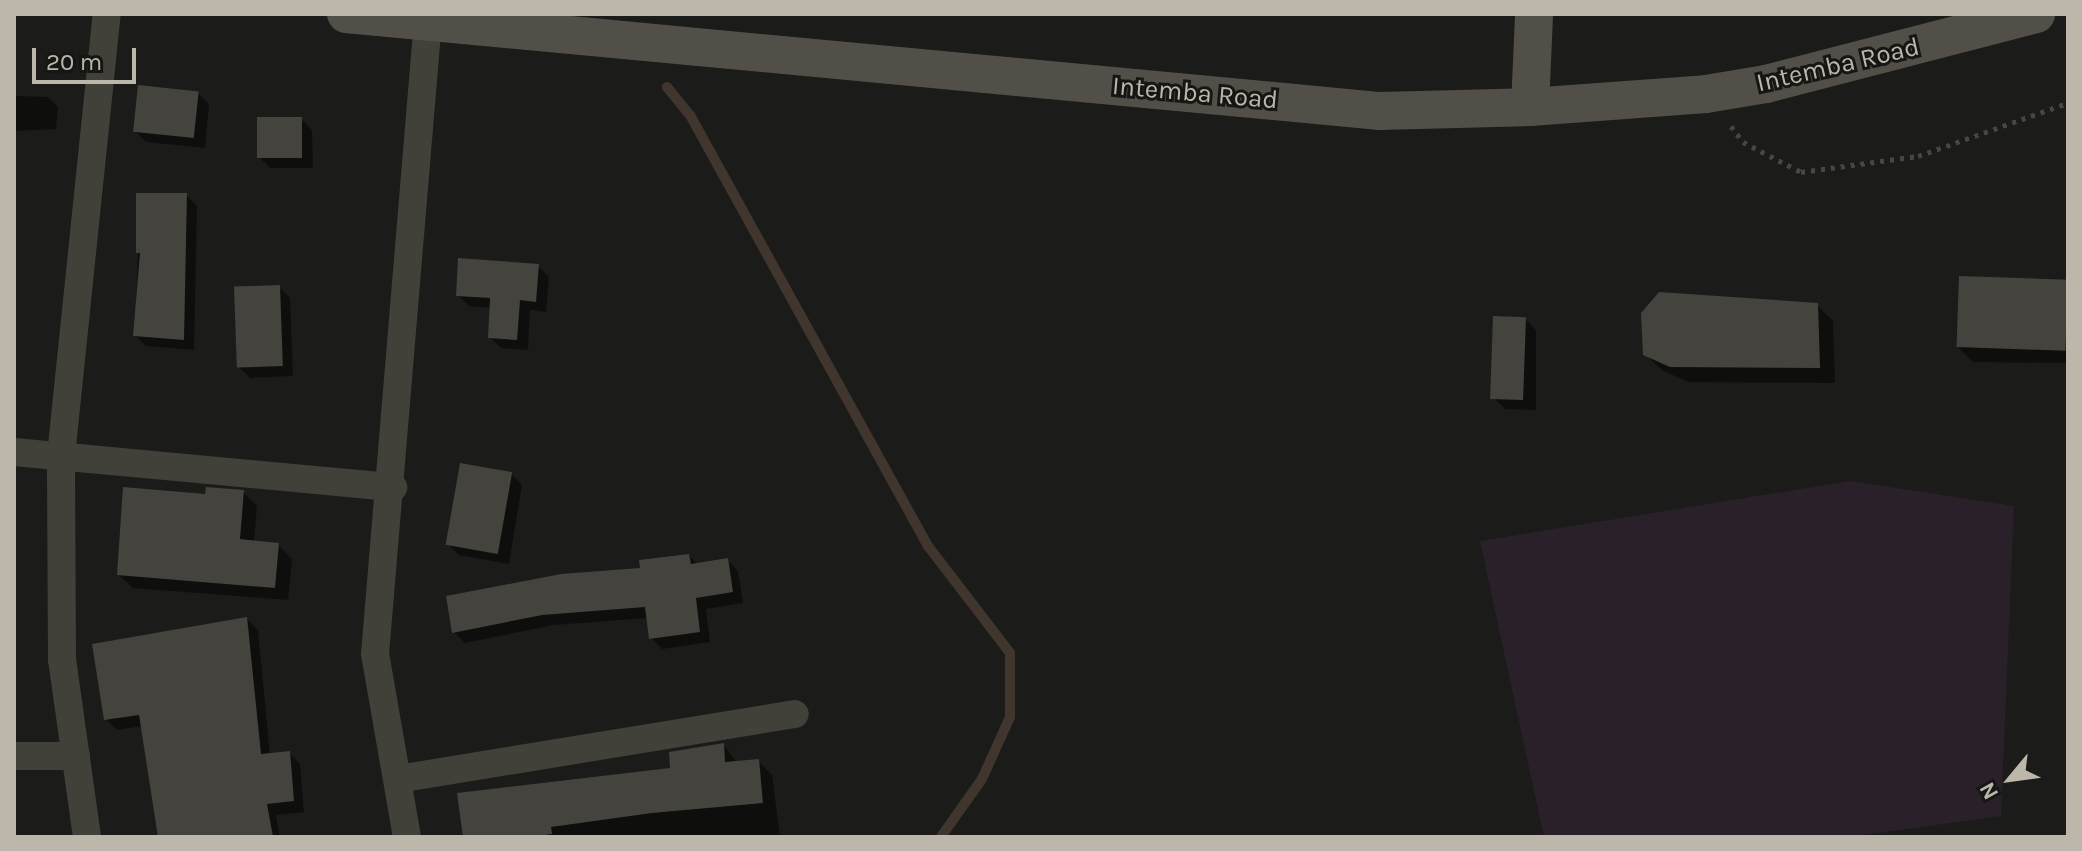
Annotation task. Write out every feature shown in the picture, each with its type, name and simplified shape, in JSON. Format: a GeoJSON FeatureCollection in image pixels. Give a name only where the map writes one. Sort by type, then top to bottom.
{"type":"FeatureCollection","features":[{"type":"Feature","properties":{"kind":"street"},"geometry":{"type":"LineString","coordinates":[[87,837],[62,660],[61,456],[107,14]]}},
{"type":"Feature","properties":{"kind":"street","name":"Intemba Road"},"geometry":{"type":"LineString","coordinates":[[346,14],[1380,111],[1530,107],[1706,94],[1766,84],[2036,14]]}},
{"type":"Feature","properties":{"kind":"street"},"geometry":{"type":"LineString","coordinates":[[1530,107],[1534,14]]}},
{"type":"Feature","properties":{"kind":"street"},"geometry":{"type":"LineString","coordinates":[[407,837],[375,654],[393,487],[428,20]]}},
{"type":"Feature","properties":{"kind":"street"},"geometry":{"type":"LineString","coordinates":[[14,452],[393,487]]}},
{"type":"Feature","properties":{"kind":"street"},"geometry":{"type":"LineString","coordinates":[[398,779],[795,714]]}},
{"type":"Feature","properties":{"kind":"street"},"geometry":{"type":"LineString","coordinates":[[14,756],[76,756]]}},
{"type":"Feature","properties":{"kind":"path"},"geometry":{"type":"LineString","coordinates":[[1706,94],[1743,142],[1801,172],[1918,156],[2068,103]]}},
{"type":"Feature","properties":{"kind":"shaded area"},"geometry":{"type":"Polygon","coordinates":[[[1850,481],[2014,506],[2001,816],[1849,837],[1544,837],[1480,541],[1850,481]]]}},
{"type":"Feature","properties":{"kind":"building"},"geometry":{"type":"Polygon","coordinates":[[[138,85],[199,91],[194,138],[133,132],[138,85]]]}},
{"type":"Feature","properties":{"kind":"building"},"geometry":{"type":"Polygon","coordinates":[[[257,117],[302,117],[302,158],[257,158],[257,117]]]}},
{"type":"Feature","properties":{"kind":"building"},"geometry":{"type":"Polygon","coordinates":[[[136,193],[187,193],[184,340],[133,336],[140,253],[136,253],[136,193]]]}},
{"type":"Feature","properties":{"kind":"building"},"geometry":{"type":"Polygon","coordinates":[[[458,258],[539,264],[536,302],[520,300],[517,340],[488,338],[490,298],[456,296],[458,258]]]}},
{"type":"Feature","properties":{"kind":"building"},"geometry":{"type":"Polygon","coordinates":[[[1959,276],[2068,280],[2065,351],[1957,347],[1959,276]]]}},
{"type":"Feature","properties":{"kind":"building"},"geometry":{"type":"Polygon","coordinates":[[[280,285],[283,366],[237,368],[234,287],[280,285]]]}},
{"type":"Feature","properties":{"kind":"building"},"geometry":{"type":"Polygon","coordinates":[[[1659,292],[1818,303],[1820,368],[1670,367],[1643,355],[1641,313],[1659,292]]]}},
{"type":"Feature","properties":{"kind":"building"},"geometry":{"type":"Polygon","coordinates":[[[1493,316],[1526,317],[1523,400],[1490,399],[1493,316]]]}},
{"type":"Feature","properties":{"kind":"building"},"geometry":{"type":"Polygon","coordinates":[[[460,463],[512,472],[498,554],[446,545],[460,463]]]}},
{"type":"Feature","properties":{"kind":"building"},"geometry":{"type":"Polygon","coordinates":[[[123,487],[205,494],[206,487],[244,490],[240,539],[279,543],[275,588],[117,575],[123,487]]]}},
{"type":"Feature","properties":{"kind":"building"},"geometry":{"type":"Polygon","coordinates":[[[689,554],[691,564],[728,558],[733,592],[696,598],[700,632],[649,639],[645,607],[542,615],[452,633],[446,596],[561,574],[640,568],[639,560],[689,554]]]}},
{"type":"Feature","properties":{"kind":"building"},"geometry":{"type":"Polygon","coordinates":[[[247,617],[261,754],[290,751],[294,801],[267,804],[273,837],[158,837],[139,715],[104,720],[92,644],[247,617]]]}},
{"type":"Feature","properties":{"kind":"building"},"geometry":{"type":"Polygon","coordinates":[[[724,743],[725,762],[759,759],[763,803],[652,813],[551,827],[552,834],[530,837],[463,837],[457,793],[670,768],[669,752],[724,743]]]}},
{"type":"Feature","properties":{"kind":"waterway"},"geometry":{"type":"LineString","coordinates":[[667,87],[690,115],[928,546],[1010,653],[1010,717],[982,779],[941,837]]}}]}
